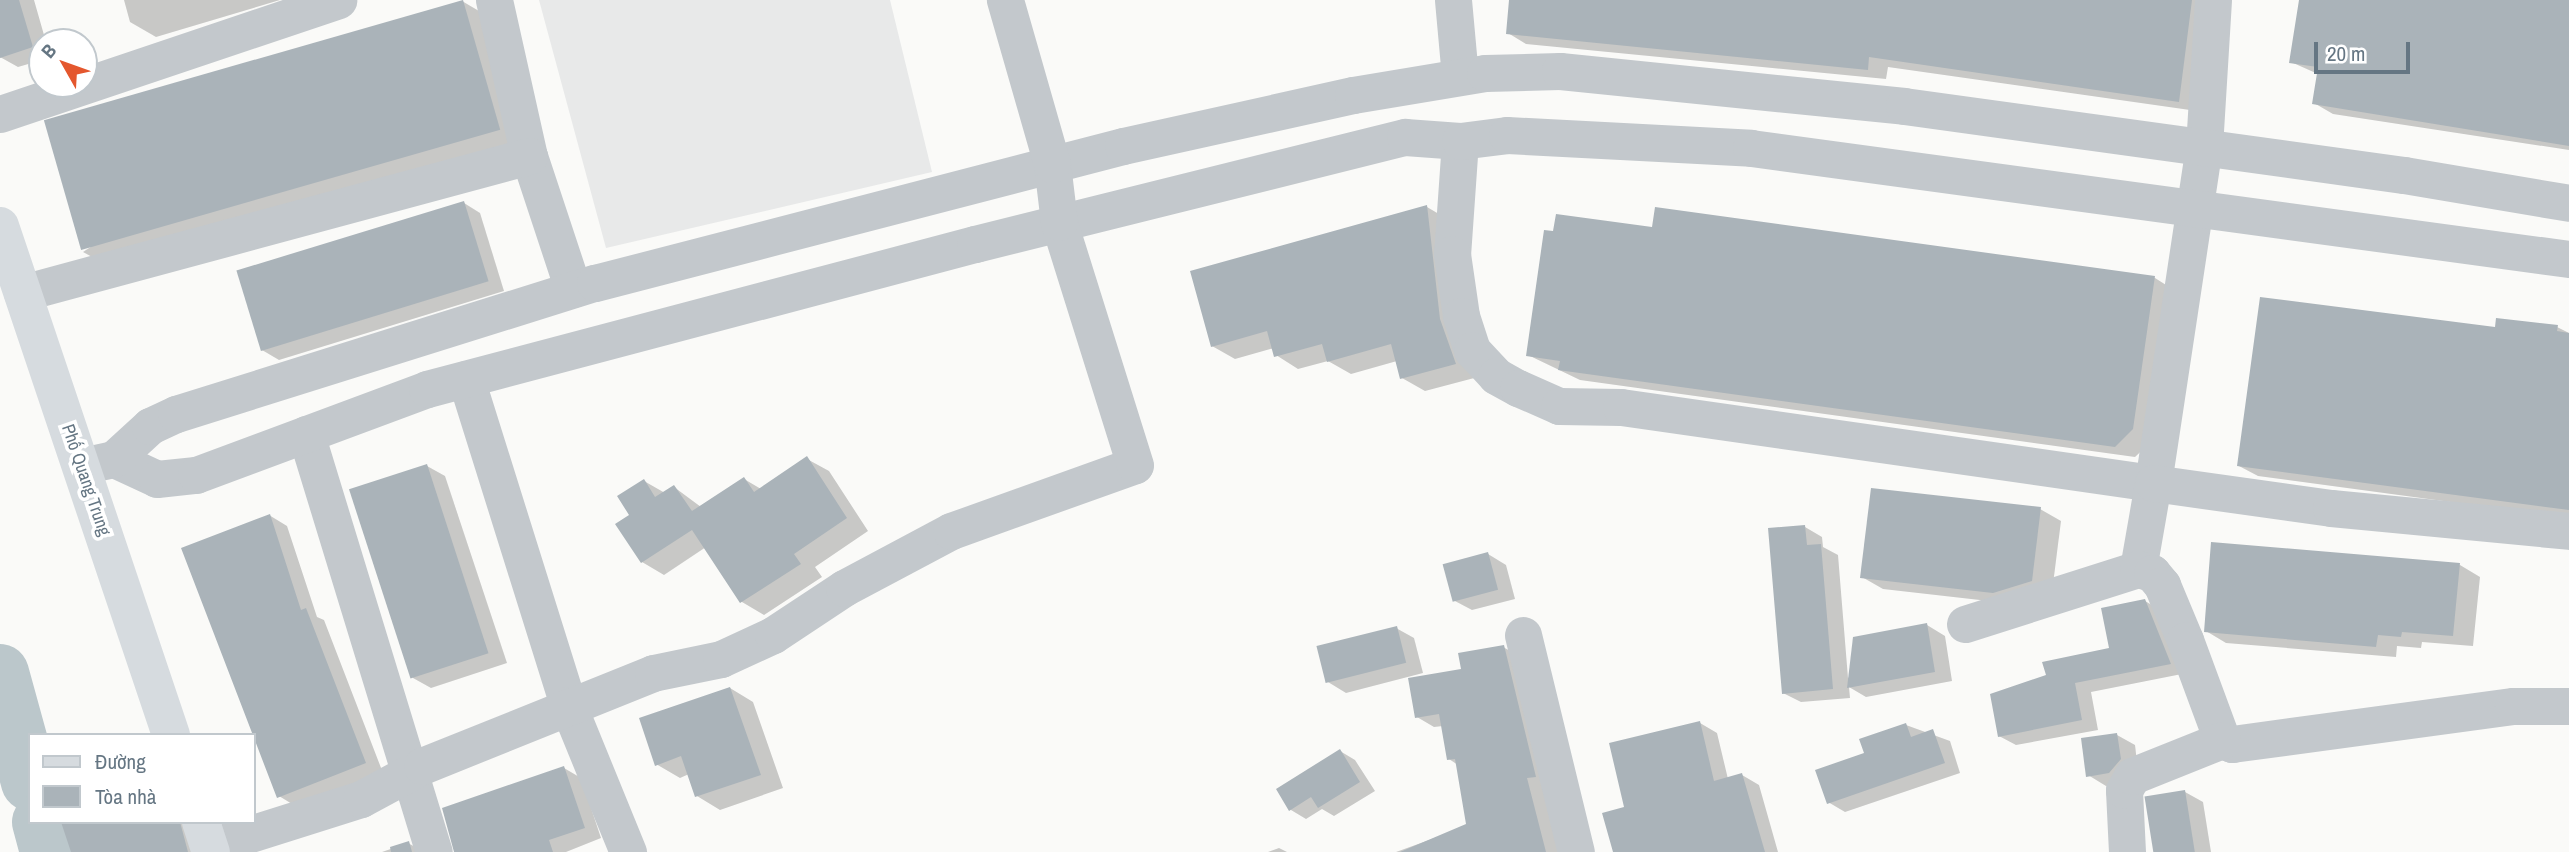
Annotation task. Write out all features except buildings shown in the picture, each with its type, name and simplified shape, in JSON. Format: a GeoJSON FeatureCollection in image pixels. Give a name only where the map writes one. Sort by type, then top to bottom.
{"type":"FeatureCollection","features":[{"type":"Feature","properties":{"kind":"street"},"geometry":{"type":"LineString","coordinates":[[0,114],[338,0]]}},
{"type":"Feature","properties":{"kind":"street"},"geometry":{"type":"LineString","coordinates":[[494,0],[529,156],[573,289]]}},
{"type":"Feature","properties":{"kind":"street"},"geometry":{"type":"LineString","coordinates":[[207,840],[361,799],[411,772],[568,705],[653,673],[722,659],[773,635],[844,588],[940,536],[1135,465],[1059,222],[1052,164],[1005,0]]}},
{"type":"Feature","properties":{"kind":"street"},"geometry":{"type":"LineString","coordinates":[[1453,0],[1460,77]]}},
{"type":"Feature","properties":{"kind":"street"},"geometry":{"type":"LineString","coordinates":[[2138,569],[2153,484],[2191,208],[2204,147],[2213,0]]}},
{"type":"Feature","properties":{"kind":"street"},"geometry":{"type":"LineString","coordinates":[[97,463],[150,426],[176,414],[573,289],[1052,164],[1353,95],[1460,77],[1560,71],[1905,106],[2204,147],[2569,203]]}},
{"type":"Feature","properties":{"kind":"street"},"geometry":{"type":"LineString","coordinates":[[97,463],[157,479],[196,475],[466,379],[1059,222],[1405,136],[1460,141],[1507,135],[1751,148],[2569,259]]}},
{"type":"Feature","properties":{"kind":"street"},"geometry":{"type":"LineString","coordinates":[[1460,141],[1452,254],[1461,316],[1472,349],[1496,376],[1559,406],[1621,407],[2331,508],[2569,531]]}},
{"type":"Feature","properties":{"kind":"street"},"geometry":{"type":"LineString","coordinates":[[22,293],[529,156]]}},
{"type":"Feature","properties":{"kind":"street","name":"Phố Quang Trung"},"geometry":{"type":"LineString","coordinates":[[0,226],[22,293],[97,463],[170,733]]}},
{"type":"Feature","properties":{"kind":"street"},"geometry":{"type":"LineString","coordinates":[[466,379],[568,705],[628,852]]}},
{"type":"Feature","properties":{"kind":"street"},"geometry":{"type":"LineString","coordinates":[[306,434],[434,852]]}},
{"type":"Feature","properties":{"kind":"street"},"geometry":{"type":"LineString","coordinates":[[1965,624],[2138,569],[2152,573],[2162,585],[2222,740]]}},
{"type":"Feature","properties":{"kind":"street"},"geometry":{"type":"LineString","coordinates":[[1523,635],[1576,852]]}},
{"type":"Feature","properties":{"kind":"street"},"geometry":{"type":"LineString","coordinates":[[2127,852],[2124,790],[2132,776],[2222,740],[2261,742],[2513,706],[2569,706]]}},
{"type":"Feature","properties":{"kind":"shaded area"},"geometry":{"type":"Polygon","coordinates":[[[539,0],[890,0],[932,172],[606,248],[539,0]]]}},
{"type":"Feature","properties":{"kind":"waterway"},"geometry":{"type":"LineString","coordinates":[[0,673],[28,775]]}},
{"type":"Feature","properties":{"kind":"waterway"},"geometry":{"type":"LineString","coordinates":[[42,824],[49,852]]}}]}
